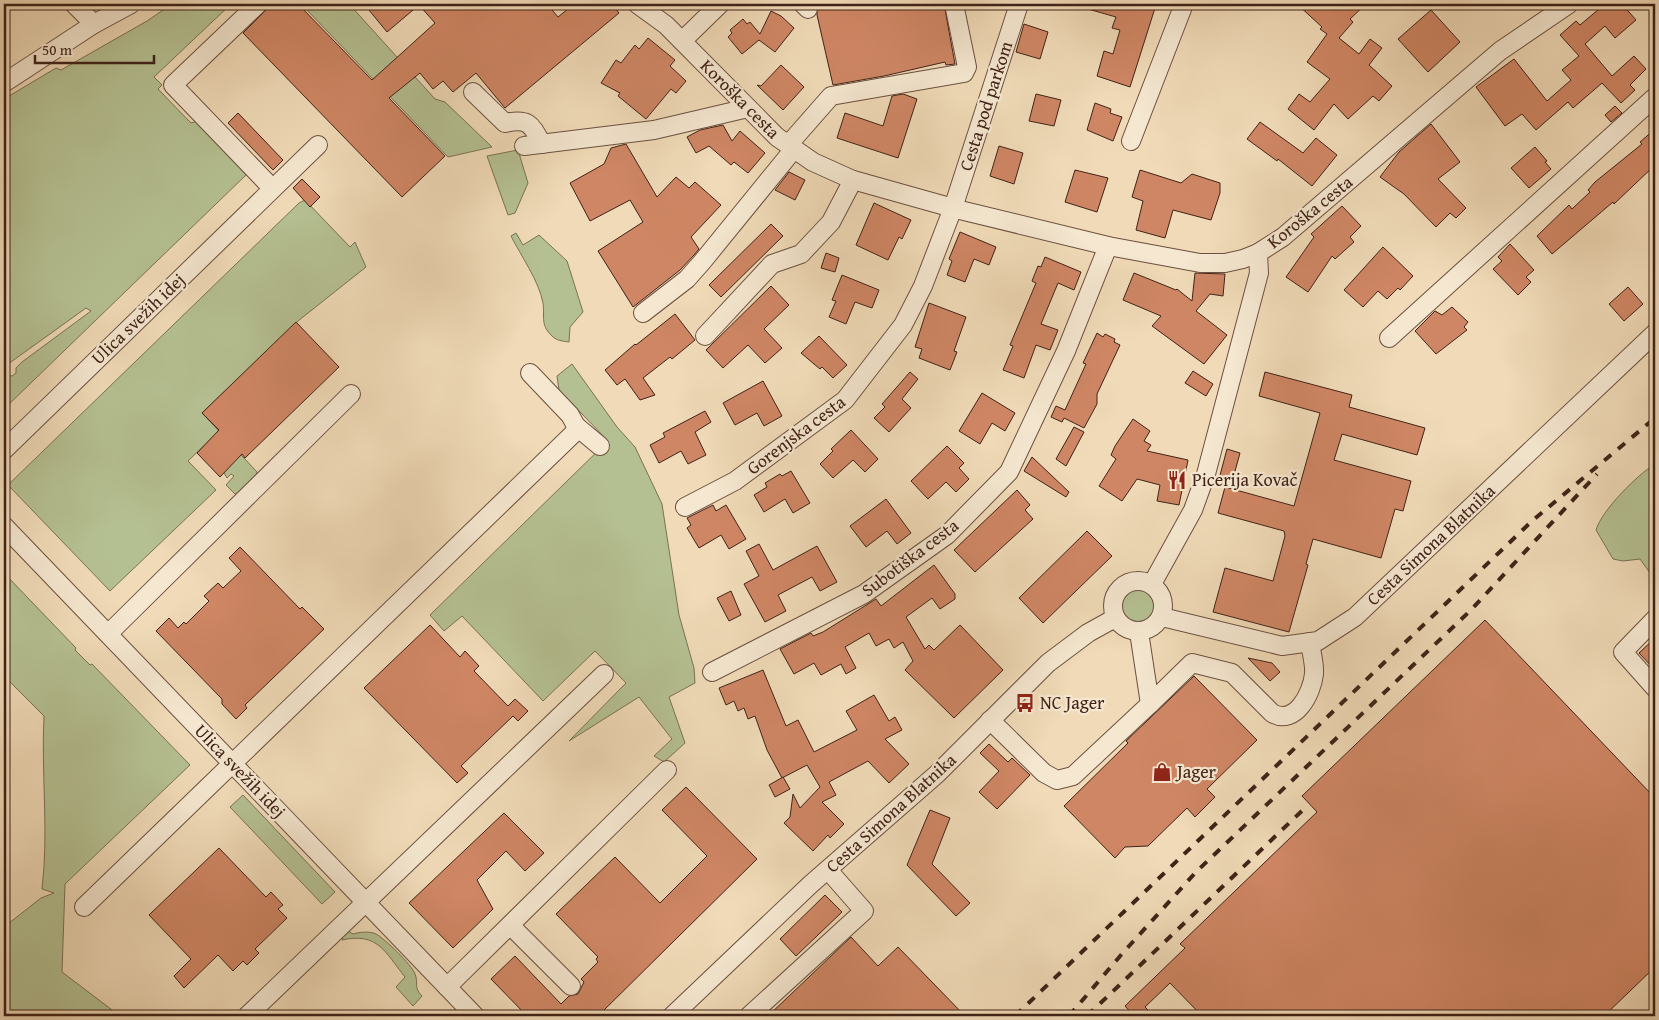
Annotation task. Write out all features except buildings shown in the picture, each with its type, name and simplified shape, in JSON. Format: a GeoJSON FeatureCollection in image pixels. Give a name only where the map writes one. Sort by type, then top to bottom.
{"type":"FeatureCollection","features":[{"type":"Feature","properties":{"kind":"street"},"geometry":{"type":"LineString","coordinates":[[74,4],[94,24]]}},
{"type":"Feature","properties":{"kind":"street"},"geometry":{"type":"LineString","coordinates":[[4,83],[94,24],[131,4]]}},
{"type":"Feature","properties":{"kind":"street"},"geometry":{"type":"LineString","coordinates":[[258,4],[173,85],[272,188]]}},
{"type":"Feature","properties":{"kind":"street","name":"Koroška cesta"},"geometry":{"type":"LineString","coordinates":[[637,4],[666,25],[748,108],[791,147],[813,162],[853,180],[953,208],[1108,246],[1200,263],[1225,263],[1258,253],[1283,237],[1500,51],[1569,4]]}},
{"type":"Feature","properties":{"kind":"street"},"geometry":{"type":"LineString","coordinates":[[682,41],[720,4]]}},
{"type":"Feature","properties":{"kind":"street"},"geometry":{"type":"LineString","coordinates":[[643,312],[687,278],[830,96],[964,73],[967,68],[954,4]]}},
{"type":"Feature","properties":{"kind":"street","name":"Cesta pod parkom"},"geometry":{"type":"LineString","coordinates":[[953,208],[1019,4]]}},
{"type":"Feature","properties":{"kind":"street"},"geometry":{"type":"LineString","coordinates":[[1131,141],[1184,4]]}},
{"type":"Feature","properties":{"kind":"street"},"geometry":{"type":"LineString","coordinates":[[473,92],[505,123],[520,120],[529,124],[542,144]]}},
{"type":"Feature","properties":{"kind":"street"},"geometry":{"type":"LineString","coordinates":[[1389,338],[1655,97]]}},
{"type":"Feature","properties":{"kind":"street"},"geometry":{"type":"LineString","coordinates":[[524,146],[654,130],[748,108]]}},
{"type":"Feature","properties":{"kind":"street","name":"Ulica svežih idej"},"geometry":{"type":"LineString","coordinates":[[4,450],[318,145]]}},
{"type":"Feature","properties":{"kind":"street"},"geometry":{"type":"LineString","coordinates":[[705,336],[772,264],[801,254],[831,222],[853,180]]}},
{"type":"Feature","properties":{"kind":"street","name":"Gorenjska cesta"},"geometry":{"type":"LineString","coordinates":[[685,507],[735,481],[845,400],[903,325],[922,286],[953,208]]}},
{"type":"Feature","properties":{"kind":"street","name":"Subotiška cesta"},"geometry":{"type":"LineString","coordinates":[[712,672],[864,594],[947,535],[1009,472],[1066,351],[1108,246]]}},
{"type":"Feature","properties":{"kind":"street"},"geometry":{"type":"LineString","coordinates":[[1152,584],[1193,510],[1206,474],[1259,273],[1258,253]]}},
{"type":"Feature","properties":{"kind":"street","name":"Cesta Simona Blatnika"},"geometry":{"type":"LineString","coordinates":[[1162,617],[1282,646],[1318,641],[1355,616],[1655,333]]}},
{"type":"Feature","properties":{"kind":"street"},"geometry":{"type":"LineString","coordinates":[[530,373],[570,415],[576,426],[600,446]]}},
{"type":"Feature","properties":{"kind":"street"},"geometry":{"type":"LineString","coordinates":[[108,634],[351,394]]}},
{"type":"Feature","properties":{"kind":"street"},"geometry":{"type":"LineString","coordinates":[[84,907],[574,433],[576,426]]}},
{"type":"Feature","properties":{"kind":"street","name":"Ulica svežih idej"},"geometry":{"type":"LineString","coordinates":[[4,526],[475,1016]]}},
{"type":"Feature","properties":{"kind":"street"},"geometry":{"type":"LineString","coordinates":[[1136,581],[1152,584],[1163,598],[1162,617],[1157,625],[1139,632],[1130,631],[1121,626],[1115,618],[1112,608],[1114,597],[1121,588],[1136,581]]}},
{"type":"Feature","properties":{"kind":"street","name":"Cesta Simona Blatnika"},"geometry":{"type":"LineString","coordinates":[[672,1016],[828,870],[937,774],[1048,663],[1088,633],[1115,618]]}},
{"type":"Feature","properties":{"kind":"street"},"geometry":{"type":"LineString","coordinates":[[1655,619],[1622,652],[1655,688]]}},
{"type":"Feature","properties":{"kind":"street"},"geometry":{"type":"LineString","coordinates":[[1139,632],[1150,704]]}},
{"type":"Feature","properties":{"kind":"street"},"geometry":{"type":"LineString","coordinates":[[990,720],[1044,773],[1056,780],[1073,776],[1192,663],[1232,673],[1272,714],[1279,718],[1288,716],[1304,703],[1311,688],[1314,672],[1310,642]]}},
{"type":"Feature","properties":{"kind":"street"},"geometry":{"type":"LineString","coordinates":[[247,1016],[604,674]]}},
{"type":"Feature","properties":{"kind":"street"},"geometry":{"type":"LineString","coordinates":[[447,987],[667,770]]}},
{"type":"Feature","properties":{"kind":"street"},"geometry":{"type":"LineString","coordinates":[[748,1016],[864,911],[828,870]]}},
{"type":"Feature","properties":{"kind":"street"},"geometry":{"type":"LineString","coordinates":[[510,924],[571,986]]}},
{"type":"Feature","properties":{"kind":"green space"},"geometry":{"type":"Polygon","coordinates":[[[172,4],[231,4],[154,77],[162,85],[158,89],[191,123],[197,121],[247,174],[4,409],[4,375],[12,376],[16,373],[16,368],[22,362],[91,311],[86,308],[4,367],[4,99],[56,68],[61,70],[147,21],[172,4]]]}},
{"type":"Feature","properties":{"kind":"green space"},"geometry":{"type":"Polygon","coordinates":[[[304,4],[349,4],[435,99],[445,102],[492,147],[448,157],[305,8],[304,4]]]}},
{"type":"Feature","properties":{"kind":"green space"},"geometry":{"type":"Polygon","coordinates":[[[518,150],[528,183],[515,213],[508,215],[487,156],[518,150]]]}},
{"type":"Feature","properties":{"kind":"green space"},"geometry":{"type":"Polygon","coordinates":[[[305,200],[350,247],[355,242],[366,267],[298,321],[202,413],[257,472],[256,477],[240,494],[235,494],[226,485],[234,476],[231,474],[227,478],[211,439],[188,461],[216,490],[110,591],[8,485],[299,203],[305,200]]]}},
{"type":"Feature","properties":{"kind":"green space"},"geometry":{"type":"Polygon","coordinates":[[[516,233],[523,245],[539,235],[567,261],[583,312],[570,327],[569,342],[555,338],[545,327],[543,303],[538,286],[511,236],[516,233]]]}},
{"type":"Feature","properties":{"kind":"green space"},"geometry":{"type":"Polygon","coordinates":[[[572,364],[617,427],[635,447],[662,504],[679,615],[694,668],[695,683],[669,697],[685,743],[664,762],[654,756],[672,739],[639,697],[569,741],[626,683],[595,651],[543,701],[462,616],[444,631],[430,615],[608,441],[559,390],[557,376],[572,364]]]}},
{"type":"Feature","properties":{"kind":"green space"},"geometry":{"type":"Polygon","coordinates":[[[1655,464],[1655,580],[1640,559],[1623,561],[1613,559],[1596,530],[1605,513],[1621,494],[1639,476],[1655,464]]]}},
{"type":"Feature","properties":{"kind":"green space"},"geometry":{"type":"Polygon","coordinates":[[[4,573],[76,648],[75,650],[90,665],[92,664],[190,765],[65,884],[62,972],[120,1016],[4,1016],[4,927],[41,898],[54,893],[42,889],[45,846],[44,716],[4,676],[4,573]]]}},
{"type":"Feature","properties":{"kind":"green space"},"geometry":{"type":"Polygon","coordinates":[[[1138,588],[1145,589],[1151,594],[1156,600],[1156,614],[1151,620],[1145,625],[1138,626],[1131,625],[1125,620],[1120,614],[1119,607],[1120,600],[1125,594],[1131,589],[1138,588]]]}},
{"type":"Feature","properties":{"kind":"green space"},"geometry":{"type":"Polygon","coordinates":[[[243,795],[335,892],[322,904],[230,807],[243,795]]]}},
{"type":"Feature","properties":{"kind":"green space"},"geometry":{"type":"Polygon","coordinates":[[[348,931],[353,934],[370,932],[380,936],[409,965],[415,974],[417,988],[422,996],[413,1006],[396,987],[405,977],[386,952],[379,946],[364,939],[342,940],[343,935],[348,931]]]}},
{"type":"Feature","properties":{"kind":"railway"},"geometry":{"type":"LineString","coordinates":[[1015,1016],[1532,521],[1655,418]]}},
{"type":"Feature","properties":{"kind":"railway"},"geometry":{"type":"LineString","coordinates":[[1069,1016],[1196,872],[1471,610],[1597,474]]}},
{"type":"Feature","properties":{"kind":"railway"},"geometry":{"type":"LineString","coordinates":[[1087,1016],[1307,806]]}},
{"type":"Feature","properties":{"kind":"place","name":"Picerija Kovač"},"geometry":{"type":"Point","coordinates":[1177,480]}},
{"type":"Feature","properties":{"kind":"place","name":"NC Jager"},"geometry":{"type":"Point","coordinates":[1025,703]}},
{"type":"Feature","properties":{"kind":"place","name":"Jager"},"geometry":{"type":"Point","coordinates":[1162,772]}}]}
